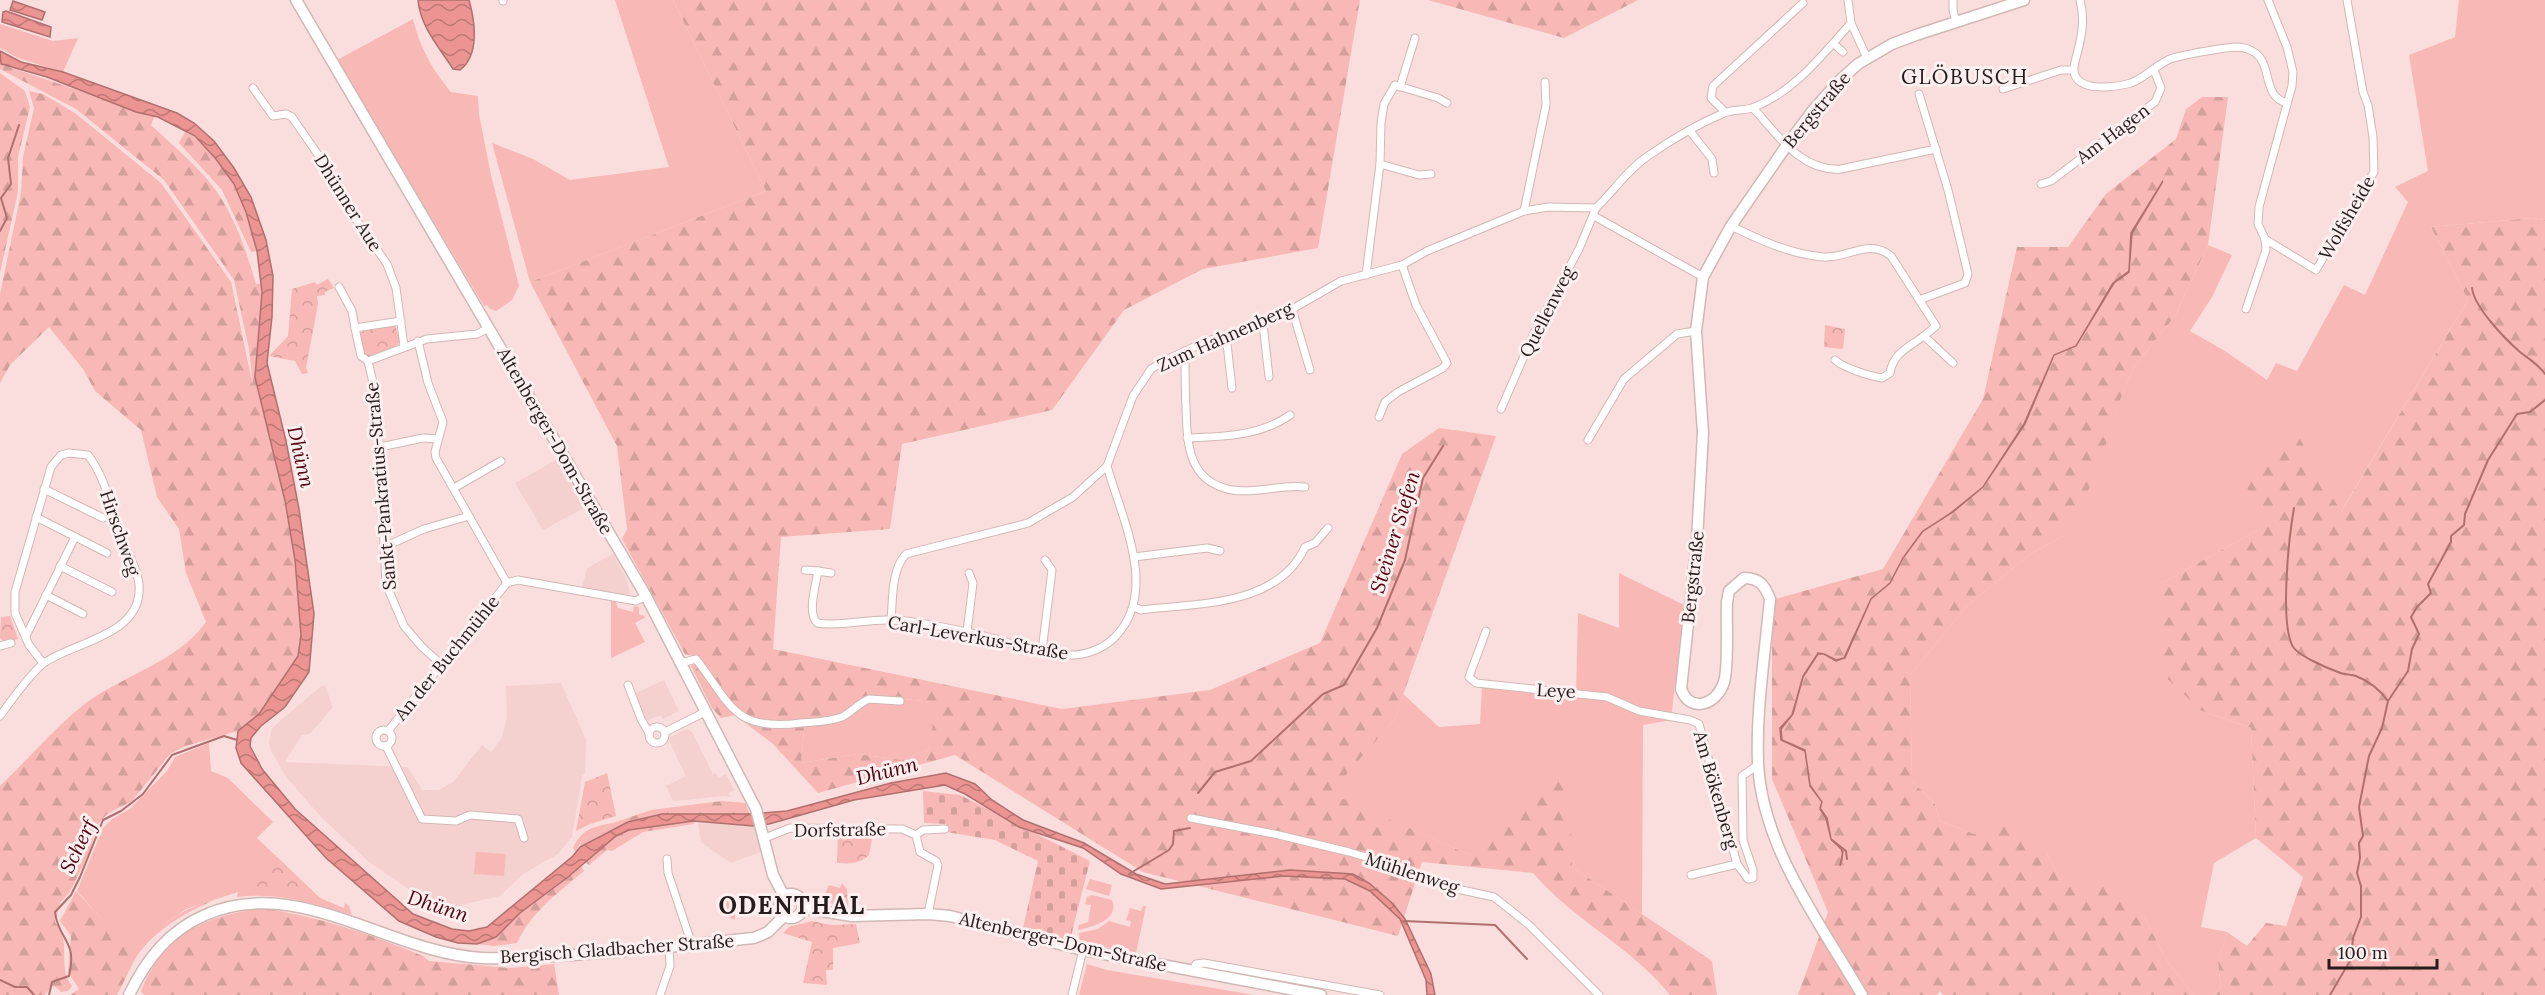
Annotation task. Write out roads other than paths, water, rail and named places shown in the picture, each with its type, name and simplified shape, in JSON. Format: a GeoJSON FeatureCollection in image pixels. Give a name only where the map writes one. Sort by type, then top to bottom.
{"type":"FeatureCollection","features":[{"type":"Feature","properties":{"kind":"main road","name":"Altenberger-Dom-Straße"},"geometry":{"type":"LineString","coordinates":[[296,0],[646,597],[756,809],[773,875],[784,896]]}},
{"type":"Feature","properties":{"kind":"main road","name":"Bergstraße"},"geometry":{"type":"LineString","coordinates":[[1862,995],[1785,862],[1768,814],[1758,765],[1758,717],[1770,599],[1763,584],[1753,578],[1744,578],[1729,591],[1724,680],[1715,699],[1707,703],[1690,702],[1684,698],[1681,689],[1697,540],[1703,433],[1696,331],[1703,277],[1731,226],[1787,145],[1839,81],[1867,58],[1916,34],[2024,0]]}},
{"type":"Feature","properties":{"kind":"main road"},"geometry":{"type":"LineString","coordinates":[[791,894],[798,896],[803,908],[796,917],[784,916],[778,906],[784,896],[791,894]]}},
{"type":"Feature","properties":{"kind":"main road","name":"Bergisch Gladbacher Straße"},"geometry":{"type":"LineString","coordinates":[[129,995],[151,958],[178,930],[217,910],[260,902],[302,908],[430,949],[480,958],[577,955],[759,937],[768,932],[784,916]]}},
{"type":"Feature","properties":{"kind":"main road","name":"Altenberger-Dom-Straße"},"geometry":{"type":"LineString","coordinates":[[803,908],[852,916],[928,914],[950,916],[1083,950],[1320,995]]}},
{"type":"Feature","properties":{"kind":"street"},"geometry":{"type":"LineString","coordinates":[[1848,0],[1851,23],[1867,58]]}},
{"type":"Feature","properties":{"kind":"street"},"geometry":{"type":"LineString","coordinates":[[1953,0],[1956,22]]}},
{"type":"Feature","properties":{"kind":"street"},"geometry":{"type":"LineString","coordinates":[[2080,0],[2084,22],[2074,70],[2076,78],[2084,85],[2109,86],[2132,82],[2170,60],[2230,48],[2246,49],[2262,60],[2267,69],[2271,93],[2275,98],[2287,103]]}},
{"type":"Feature","properties":{"kind":"street"},"geometry":{"type":"LineString","coordinates":[[2246,309],[2266,250],[2265,239],[2259,228],[2259,207],[2292,86],[2292,62],[2268,0]]}},
{"type":"Feature","properties":{"kind":"street","name":"Wolfsheide"},"geometry":{"type":"LineString","coordinates":[[2265,239],[2316,270],[2374,172],[2373,137],[2368,105],[2362,92],[2347,0]]}},
{"type":"Feature","properties":{"kind":"street"},"geometry":{"type":"LineString","coordinates":[[1725,112],[1711,98],[1713,86],[1803,3]]}},
{"type":"Feature","properties":{"kind":"street"},"geometry":{"type":"LineString","coordinates":[[1596,208],[1647,156],[1725,112],[1740,108],[1753,108],[1794,83],[1813,67],[1851,23]]}},
{"type":"Feature","properties":{"kind":"street"},"geometry":{"type":"LineString","coordinates":[[1400,87],[1415,38]]}},
{"type":"Feature","properties":{"kind":"street"},"geometry":{"type":"LineString","coordinates":[[1834,44],[1843,51]]}},
{"type":"Feature","properties":{"kind":"street"},"geometry":{"type":"LineString","coordinates":[[2003,89],[2061,70],[2074,70]]}},
{"type":"Feature","properties":{"kind":"street","name":"Am Hagen"},"geometry":{"type":"LineString","coordinates":[[2041,184],[2051,181],[2155,102],[2161,88],[2154,70]]}},
{"type":"Feature","properties":{"kind":"street"},"geometry":{"type":"LineString","coordinates":[[1524,211],[1546,105],[1545,81]]}},
{"type":"Feature","properties":{"kind":"street"},"geometry":{"type":"LineString","coordinates":[[1366,275],[1380,164],[1384,104],[1395,85],[1447,103]]}},
{"type":"Feature","properties":{"kind":"street","name":"Dhünner Aue"},"geometry":{"type":"LineString","coordinates":[[253,88],[273,116],[286,114],[292,117],[330,172],[335,189],[387,264],[396,288],[404,346]]}},
{"type":"Feature","properties":{"kind":"street"},"geometry":{"type":"LineString","coordinates":[[1919,94],[1936,149],[1968,274],[1965,283],[1920,300]]}},
{"type":"Feature","properties":{"kind":"street"},"geometry":{"type":"LineString","coordinates":[[1753,108],[1800,158],[1815,166],[1830,170],[1936,149]]}},
{"type":"Feature","properties":{"kind":"street"},"geometry":{"type":"LineString","coordinates":[[1690,131],[1712,159],[1714,173]]}},
{"type":"Feature","properties":{"kind":"street"},"geometry":{"type":"LineString","coordinates":[[1380,164],[1419,175],[1431,174]]}},
{"type":"Feature","properties":{"kind":"street","name":"Zum Hahnenberg"},"geometry":{"type":"LineString","coordinates":[[891,620],[896,572],[900,561],[906,554],[1041,518],[1073,497],[1107,466],[1133,396],[1151,369],[1185,351],[1263,324],[1329,286],[1402,265],[1427,251],[1524,211],[1548,207],[1596,208]]}},
{"type":"Feature","properties":{"kind":"street","name":"Quellenweg"},"geometry":{"type":"LineString","coordinates":[[1501,409],[1534,333],[1596,208]]}},
{"type":"Feature","properties":{"kind":"street"},"geometry":{"type":"LineString","coordinates":[[1594,216],[1703,277]]}},
{"type":"Feature","properties":{"kind":"street"},"geometry":{"type":"LineString","coordinates":[[1731,226],[1774,245],[1814,255],[1833,256],[1869,247],[1884,250],[1891,256],[1936,326],[1896,356],[1891,362],[1890,373],[1882,378],[1857,369],[1844,368],[1835,360]]}},
{"type":"Feature","properties":{"kind":"street"},"geometry":{"type":"LineString","coordinates":[[1379,417],[1385,402],[1391,397],[1443,368],[1447,363],[1416,305],[1402,265]]}},
{"type":"Feature","properties":{"kind":"street","name":"Sankt-Pankratius-Straße"},"geometry":{"type":"LineString","coordinates":[[339,287],[352,311],[361,356],[368,361],[377,400],[386,584],[395,611],[413,638],[442,665]]}},
{"type":"Feature","properties":{"kind":"street"},"geometry":{"type":"LineString","coordinates":[[1292,309],[1310,370]]}},
{"type":"Feature","properties":{"kind":"street"},"geometry":{"type":"LineString","coordinates":[[355,328],[401,321]]}},
{"type":"Feature","properties":{"kind":"street"},"geometry":{"type":"LineString","coordinates":[[1263,324],[1269,377]]}},
{"type":"Feature","properties":{"kind":"street"},"geometry":{"type":"LineString","coordinates":[[368,361],[418,341],[477,334],[489,328]]}},
{"type":"Feature","properties":{"kind":"street"},"geometry":{"type":"LineString","coordinates":[[1588,440],[1624,379],[1677,334],[1696,331]]}},
{"type":"Feature","properties":{"kind":"street"},"geometry":{"type":"LineString","coordinates":[[1226,335],[1232,388]]}},
{"type":"Feature","properties":{"kind":"street"},"geometry":{"type":"LineString","coordinates":[[1924,336],[1953,363]]}},
{"type":"Feature","properties":{"kind":"street"},"geometry":{"type":"LineString","coordinates":[[418,341],[428,383],[443,422],[436,458],[507,583]]}},
{"type":"Feature","properties":{"kind":"street"},"geometry":{"type":"LineString","coordinates":[[1185,351],[1187,438],[1189,453],[1198,471],[1221,487],[1243,490],[1290,485],[1305,487]]}},
{"type":"Feature","properties":{"kind":"street"},"geometry":{"type":"LineString","coordinates":[[1187,438],[1235,435],[1279,423],[1290,415]]}},
{"type":"Feature","properties":{"kind":"street"},"geometry":{"type":"LineString","coordinates":[[380,447],[423,438],[438,440]]}},
{"type":"Feature","properties":{"kind":"street","name":"Hirschweg"},"geometry":{"type":"LineString","coordinates":[[0,716],[43,663],[112,630],[124,622],[135,608],[140,592],[136,575],[101,477],[88,455],[69,453],[61,455],[51,467],[15,592],[15,613],[29,645],[43,663]]}},
{"type":"Feature","properties":{"kind":"street"},"geometry":{"type":"LineString","coordinates":[[453,488],[501,461]]}},
{"type":"Feature","properties":{"kind":"street","name":"Carl-Leverkus-Straße"},"geometry":{"type":"LineString","coordinates":[[818,571],[812,610],[813,619],[817,623],[891,620],[967,632],[1068,656],[1094,651],[1110,642],[1121,631],[1134,607],[1137,590],[1134,557],[1107,466]]}},
{"type":"Feature","properties":{"kind":"street","name":"Hirschweg"},"geometry":{"type":"LineString","coordinates":[[44,489],[103,518]]}},
{"type":"Feature","properties":{"kind":"street"},"geometry":{"type":"LineString","coordinates":[[384,544],[393,543],[424,529],[469,516]]}},
{"type":"Feature","properties":{"kind":"street","name":"Hirschweg"},"geometry":{"type":"LineString","coordinates":[[36,517],[107,553]]}},
{"type":"Feature","properties":{"kind":"street"},"geometry":{"type":"LineString","coordinates":[[1134,607],[1141,610],[1252,594],[1269,586],[1288,572],[1300,558],[1305,547],[1315,543],[1329,528]]}},
{"type":"Feature","properties":{"kind":"street"},"geometry":{"type":"LineString","coordinates":[[26,636],[75,537]]}},
{"type":"Feature","properties":{"kind":"street"},"geometry":{"type":"LineString","coordinates":[[1134,557],[1207,548],[1220,550]]}},
{"type":"Feature","properties":{"kind":"street"},"geometry":{"type":"LineString","coordinates":[[1042,651],[1052,570],[1045,560]]}},
{"type":"Feature","properties":{"kind":"street","name":"Hirschweg"},"geometry":{"type":"LineString","coordinates":[[60,566],[112,592]]}},
{"type":"Feature","properties":{"kind":"street"},"geometry":{"type":"LineString","coordinates":[[805,570],[831,573]]}},
{"type":"Feature","properties":{"kind":"street"},"geometry":{"type":"LineString","coordinates":[[967,632],[973,583],[969,573]]}},
{"type":"Feature","properties":{"kind":"street","name":"An der Buchmühle"},"geometry":{"type":"LineString","coordinates":[[388,731],[507,583],[518,580],[636,601],[646,597]]}},
{"type":"Feature","properties":{"kind":"street"},"geometry":{"type":"LineString","coordinates":[[46,595],[83,614]]}},
{"type":"Feature","properties":{"kind":"street","name":"Leye"},"geometry":{"type":"LineString","coordinates":[[1486,631],[1469,677],[1476,682],[1607,697],[1639,711],[1690,720]]}},
{"type":"Feature","properties":{"kind":"street"},"geometry":{"type":"LineString","coordinates":[[0,646],[11,643]]}},
{"type":"Feature","properties":{"kind":"street"},"geometry":{"type":"LineString","coordinates":[[681,663],[696,659],[715,688],[738,713],[747,720],[761,724],[781,725],[831,720],[849,713],[869,699],[900,701]]}},
{"type":"Feature","properties":{"kind":"street"},"geometry":{"type":"LineString","coordinates":[[628,685],[641,719],[650,733],[650,739],[657,744],[664,740],[665,732],[661,727],[657,727],[650,733]]}},
{"type":"Feature","properties":{"kind":"street"},"geometry":{"type":"LineString","coordinates":[[665,732],[705,712]]}},
{"type":"Feature","properties":{"kind":"street","name":"Am Bökenberg"},"geometry":{"type":"LineString","coordinates":[[1690,720],[1699,724],[1737,864],[1748,879],[1753,878],[1754,870],[1743,840],[1742,776],[1758,765]]}},
{"type":"Feature","properties":{"kind":"street","name":"An der Buchmühle"},"geometry":{"type":"LineString","coordinates":[[380,731],[388,731],[392,741],[386,746],[380,746],[375,739],[380,731]]}},
{"type":"Feature","properties":{"kind":"street","name":"An der Buchmühle"},"geometry":{"type":"LineString","coordinates":[[386,746],[388,756],[422,819],[456,821],[470,816],[518,819],[524,838]]}},
{"type":"Feature","properties":{"kind":"street","name":"Mühlenweg"},"geometry":{"type":"LineString","coordinates":[[1191,818],[1279,835],[1348,852],[1403,868],[1456,889],[1494,897],[1529,925],[1599,995]]}},
{"type":"Feature","properties":{"kind":"street","name":"Dorfstraße"},"geometry":{"type":"LineString","coordinates":[[765,838],[790,828],[902,829],[916,835],[923,830],[945,829]]}},
{"type":"Feature","properties":{"kind":"street"},"geometry":{"type":"LineString","coordinates":[[916,835],[920,852],[936,861],[938,865],[928,914]]}},
{"type":"Feature","properties":{"kind":"street"},"geometry":{"type":"LineString","coordinates":[[667,859],[668,873],[689,936],[689,945]]}},
{"type":"Feature","properties":{"kind":"street","name":"Am Bökenberg"},"geometry":{"type":"LineString","coordinates":[[1691,875],[1737,864]]}},
{"type":"Feature","properties":{"kind":"street"},"geometry":{"type":"LineString","coordinates":[[660,995],[670,966],[669,947]]}},
{"type":"Feature","properties":{"kind":"street"},"geometry":{"type":"LineString","coordinates":[[1072,995],[1083,950]]}},
{"type":"Feature","properties":{"kind":"street"},"geometry":{"type":"LineString","coordinates":[[1193,971],[1196,964],[1204,963],[1380,995]]}},
{"type":"Feature","properties":{"kind":"water"},"geometry":{"type":"Polygon","coordinates":[[[418,0],[469,0],[474,27],[473,47],[471,56],[460,70],[453,69],[431,36],[422,19],[418,0]]]}},
{"type":"Feature","properties":{"kind":"water"},"geometry":{"type":"Polygon","coordinates":[[[13,1],[45,12],[42,20],[10,10],[13,1]]]}},
{"type":"Feature","properties":{"kind":"water"},"geometry":{"type":"Polygon","coordinates":[[[6,11],[51,27],[50,37],[2,22],[3,12],[6,11]]]}},
{"type":"Feature","properties":{"kind":"water"},"geometry":{"type":"Polygon","coordinates":[[[0,51],[21,62],[63,72],[177,113],[194,123],[214,141],[234,168],[251,197],[266,240],[273,276],[272,317],[267,363],[286,441],[299,509],[314,614],[309,672],[285,707],[261,726],[251,738],[250,746],[262,769],[295,809],[413,914],[452,929],[469,931],[487,927],[573,856],[580,847],[628,822],[662,814],[750,814],[787,811],[891,783],[946,773],[975,784],[992,800],[1023,820],[1084,843],[1136,874],[1165,884],[1290,870],[1353,874],[1369,883],[1391,902],[1405,919],[1431,974],[1435,995],[1427,995],[1426,980],[1400,919],[1370,891],[1345,879],[1284,876],[1161,889],[1121,874],[1083,848],[1019,827],[965,794],[945,785],[854,800],[769,824],[754,826],[693,821],[629,830],[616,836],[568,877],[520,913],[496,937],[477,944],[458,943],[436,937],[399,921],[326,858],[241,763],[236,748],[238,731],[259,714],[298,656],[301,635],[295,560],[285,501],[255,377],[262,292],[257,251],[246,212],[234,184],[195,136],[158,117],[136,112],[47,77],[1,64],[0,51]]]}},
{"type":"Feature","properties":{"kind":"water"},"geometry":{"type":"Polygon","coordinates":[[[2163,181],[2132,233],[2129,272],[2114,283],[2076,346],[2113,283],[2129,271],[2131,233],[2163,181]]]}},
{"type":"Feature","properties":{"kind":"water"},"geometry":{"type":"Polygon","coordinates":[[[2054,355],[2025,424],[1983,487],[2024,424],[2054,355]]]}},
{"type":"Feature","properties":{"kind":"water"},"geometry":{"type":"Polygon","coordinates":[[[1871,599],[1845,658],[1836,661],[1824,654],[1836,660],[1844,658],[1871,599]]]}},
{"type":"Feature","properties":{"kind":"water"},"geometry":{"type":"Polygon","coordinates":[[[1818,653],[1824,654],[1818,654],[1803,677],[1793,714],[1781,729],[1782,740],[1805,750],[1810,785],[1822,802],[1810,786],[1805,751],[1781,740],[1780,728],[1792,715],[1803,676],[1818,653]]]}},
{"type":"Feature","properties":{"kind":"waterway"},"geometry":{"type":"LineString","coordinates":[[0,231],[7,218],[1,198],[11,184],[8,158],[19,125]]}},
{"type":"Feature","properties":{"kind":"waterway"},"geometry":{"type":"LineString","coordinates":[[2472,288],[2478,304],[2491,322],[2545,374]]}},
{"type":"Feature","properties":{"kind":"waterway"},"geometry":{"type":"LineString","coordinates":[[2330,995],[2351,959],[2353,938],[2361,917],[2361,886],[2357,873],[2360,858],[2359,843],[2363,836],[2359,807],[2369,756],[2382,728],[2388,701],[2408,671],[2412,649],[2419,634],[2411,617],[2431,593],[2428,584],[2451,542],[2451,536],[2464,525],[2465,514],[2488,460],[2517,414],[2530,412],[2545,400]]}},
{"type":"Feature","properties":{"kind":"waterway","name":"Steiner Siefen"},"geometry":{"type":"LineString","coordinates":[[1198,793],[1215,772],[1251,761],[1323,694],[1344,685],[1377,628],[1405,560],[1423,478],[1443,446]]}},
{"type":"Feature","properties":{"kind":"waterway"},"geometry":{"type":"LineString","coordinates":[[2294,508],[2286,598],[2288,633],[2292,645],[2305,657],[2340,673],[2365,680],[2388,701]]}},
{"type":"Feature","properties":{"kind":"waterway","name":"Scherf"},"geometry":{"type":"LineString","coordinates":[[49,995],[52,982],[69,976],[71,964],[69,947],[55,912],[71,895],[103,820],[121,811],[143,794],[172,755],[224,736],[237,740]]}},
{"type":"Feature","properties":{"kind":"waterway","name":"Steiner Siefen"},"geometry":{"type":"LineString","coordinates":[[1129,874],[1169,850],[1173,844],[1174,831],[1190,828]]}},
{"type":"Feature","properties":{"kind":"waterway"},"geometry":{"type":"LineString","coordinates":[[1832,840],[1846,851],[1847,859]]}},
{"type":"Feature","properties":{"kind":"waterway"},"geometry":{"type":"LineString","coordinates":[[1404,921],[1495,925],[1527,959]]}},
{"type":"Feature","properties":{"kind":"waterway"},"geometry":{"type":"LineString","coordinates":[[0,980],[15,987],[27,987],[34,995]]}},
{"type":"Feature","properties":{"kind":"district","name":"GLÖBUSCH"},"geometry":{"type":"Point","coordinates":[1965,77]}},
{"type":"Feature","properties":{"kind":"district","name":"ODENTHAL"},"geometry":{"type":"Point","coordinates":[792,906]}},
{"type":"Feature","properties":{"kind":"water label","name":"Dhünn"},"geometry":{"type":"Point","coordinates":[301,457]}},
{"type":"Feature","properties":{"kind":"water label","name":"Dhünn"},"geometry":{"type":"Point","coordinates":[887,771]}},
{"type":"Feature","properties":{"kind":"water label","name":"Dhünn"},"geometry":{"type":"Point","coordinates":[438,906]}}]}
